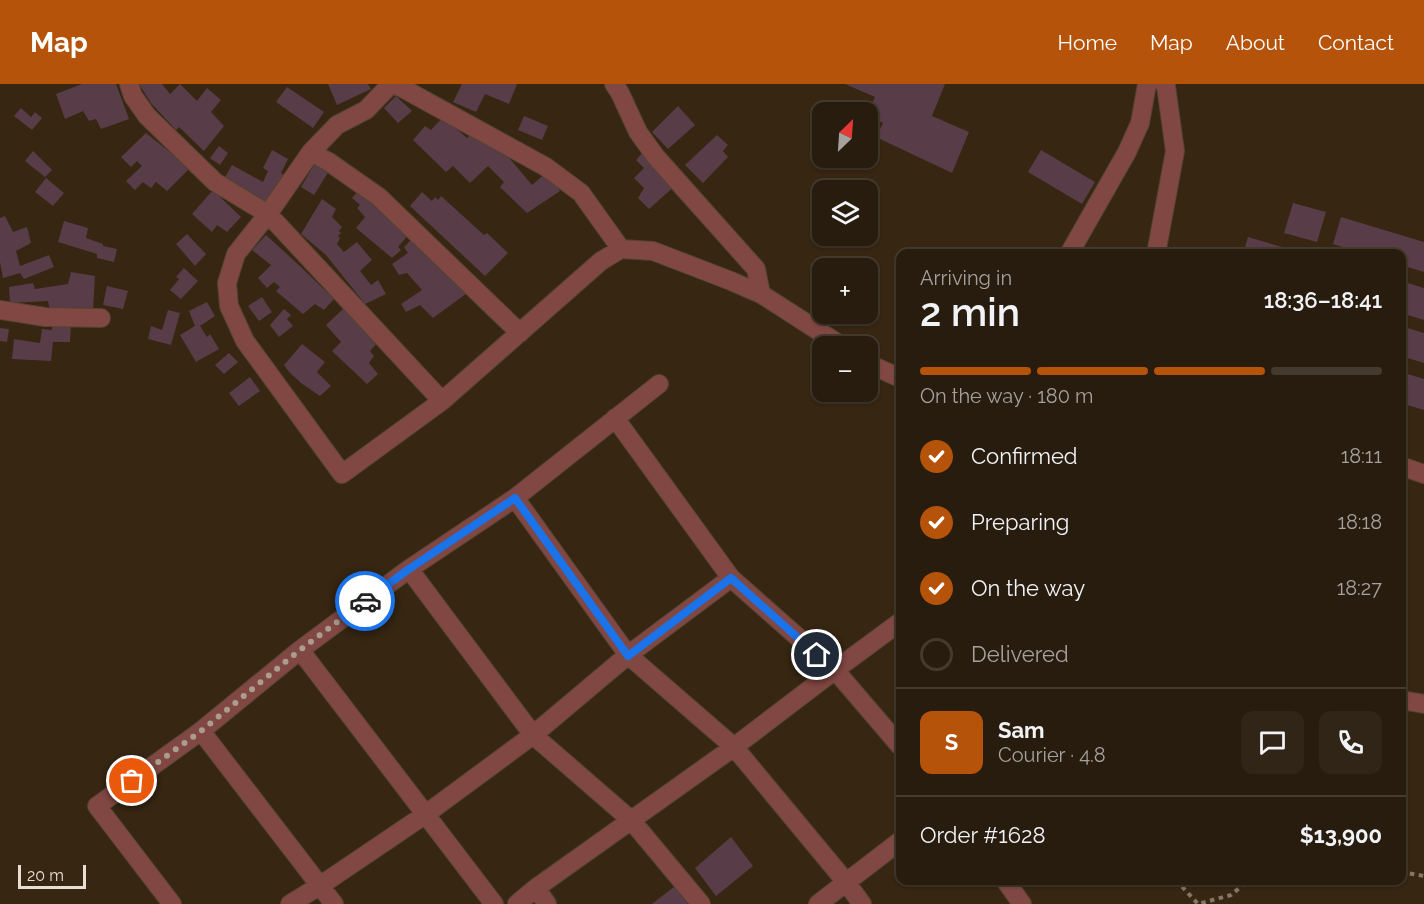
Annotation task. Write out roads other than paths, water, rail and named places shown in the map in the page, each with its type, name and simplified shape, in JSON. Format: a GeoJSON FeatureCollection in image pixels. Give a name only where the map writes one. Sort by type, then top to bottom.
{"type":"FeatureCollection","features":[{"type":"Feature","properties":{"kind":"street"},"geometry":{"type":"LineString","coordinates":[[129,84],[133,96],[147,116],[215,182],[268,214],[442,401]]}},
{"type":"Feature","properties":{"kind":"street"},"geometry":{"type":"LineString","coordinates":[[621,249],[580,193],[546,167],[393,84],[366,110],[337,124],[311,152],[268,214],[236,254],[227,283],[229,306],[245,342],[342,474],[442,401],[601,261],[621,249],[653,251],[732,281],[761,294],[826,336]]}},
{"type":"Feature","properties":{"kind":"street"},"geometry":{"type":"LineString","coordinates":[[614,84],[638,132],[656,157],[756,269],[761,294]]}},
{"type":"Feature","properties":{"kind":"street"},"geometry":{"type":"LineString","coordinates":[[1072,249],[1127,152],[1140,123],[1147,84]]}},
{"type":"Feature","properties":{"kind":"street"},"geometry":{"type":"LineString","coordinates":[[1157,249],[1175,151],[1164,84]]}},
{"type":"Feature","properties":{"kind":"street"},"geometry":{"type":"LineString","coordinates":[[311,152],[379,197],[520,333]]}},
{"type":"Feature","properties":{"kind":"street"},"geometry":{"type":"LineString","coordinates":[[0,309],[45,317],[101,318]]}},
{"type":"Feature","properties":{"kind":"street"},"geometry":{"type":"LineString","coordinates":[[878,368],[896,376]]}},
{"type":"Feature","properties":{"kind":"street"},"geometry":{"type":"LineString","coordinates":[[172,904],[98,806],[201,731],[300,650],[409,569],[515,498],[659,384]]}},
{"type":"Feature","properties":{"kind":"street"},"geometry":{"type":"LineString","coordinates":[[615,418],[731,578],[834,670],[896,742]]}},
{"type":"Feature","properties":{"kind":"street"},"geometry":{"type":"LineString","coordinates":[[1406,468],[1424,474]]}},
{"type":"Feature","properties":{"kind":"street"},"geometry":{"type":"LineString","coordinates":[[515,498],[628,656],[734,747],[862,904]]}},
{"type":"Feature","properties":{"kind":"street"},"geometry":{"type":"LineString","coordinates":[[409,569],[533,735],[631,820],[701,904]]}},
{"type":"Feature","properties":{"kind":"street"},"geometry":{"type":"LineString","coordinates":[[290,904],[426,814],[533,735],[628,656],[731,578]]}},
{"type":"Feature","properties":{"kind":"street"},"geometry":{"type":"LineString","coordinates":[[517,904],[536,888],[734,747],[896,625]]}},
{"type":"Feature","properties":{"kind":"street"},"geometry":{"type":"LineString","coordinates":[[300,650],[494,904]]}},
{"type":"Feature","properties":{"kind":"street"},"geometry":{"type":"LineString","coordinates":[[1406,701],[1424,704]]}},
{"type":"Feature","properties":{"kind":"street"},"geometry":{"type":"LineString","coordinates":[[201,731],[334,904]]}},
{"type":"Feature","properties":{"kind":"street"},"geometry":{"type":"LineString","coordinates":[[818,904],[896,844]]}},
{"type":"Feature","properties":{"kind":"street"},"geometry":{"type":"LineString","coordinates":[[1009,885],[1022,904]]}},
{"type":"Feature","properties":{"kind":"street"},"geometry":{"type":"LineString","coordinates":[[536,888],[547,904]]}}]}
